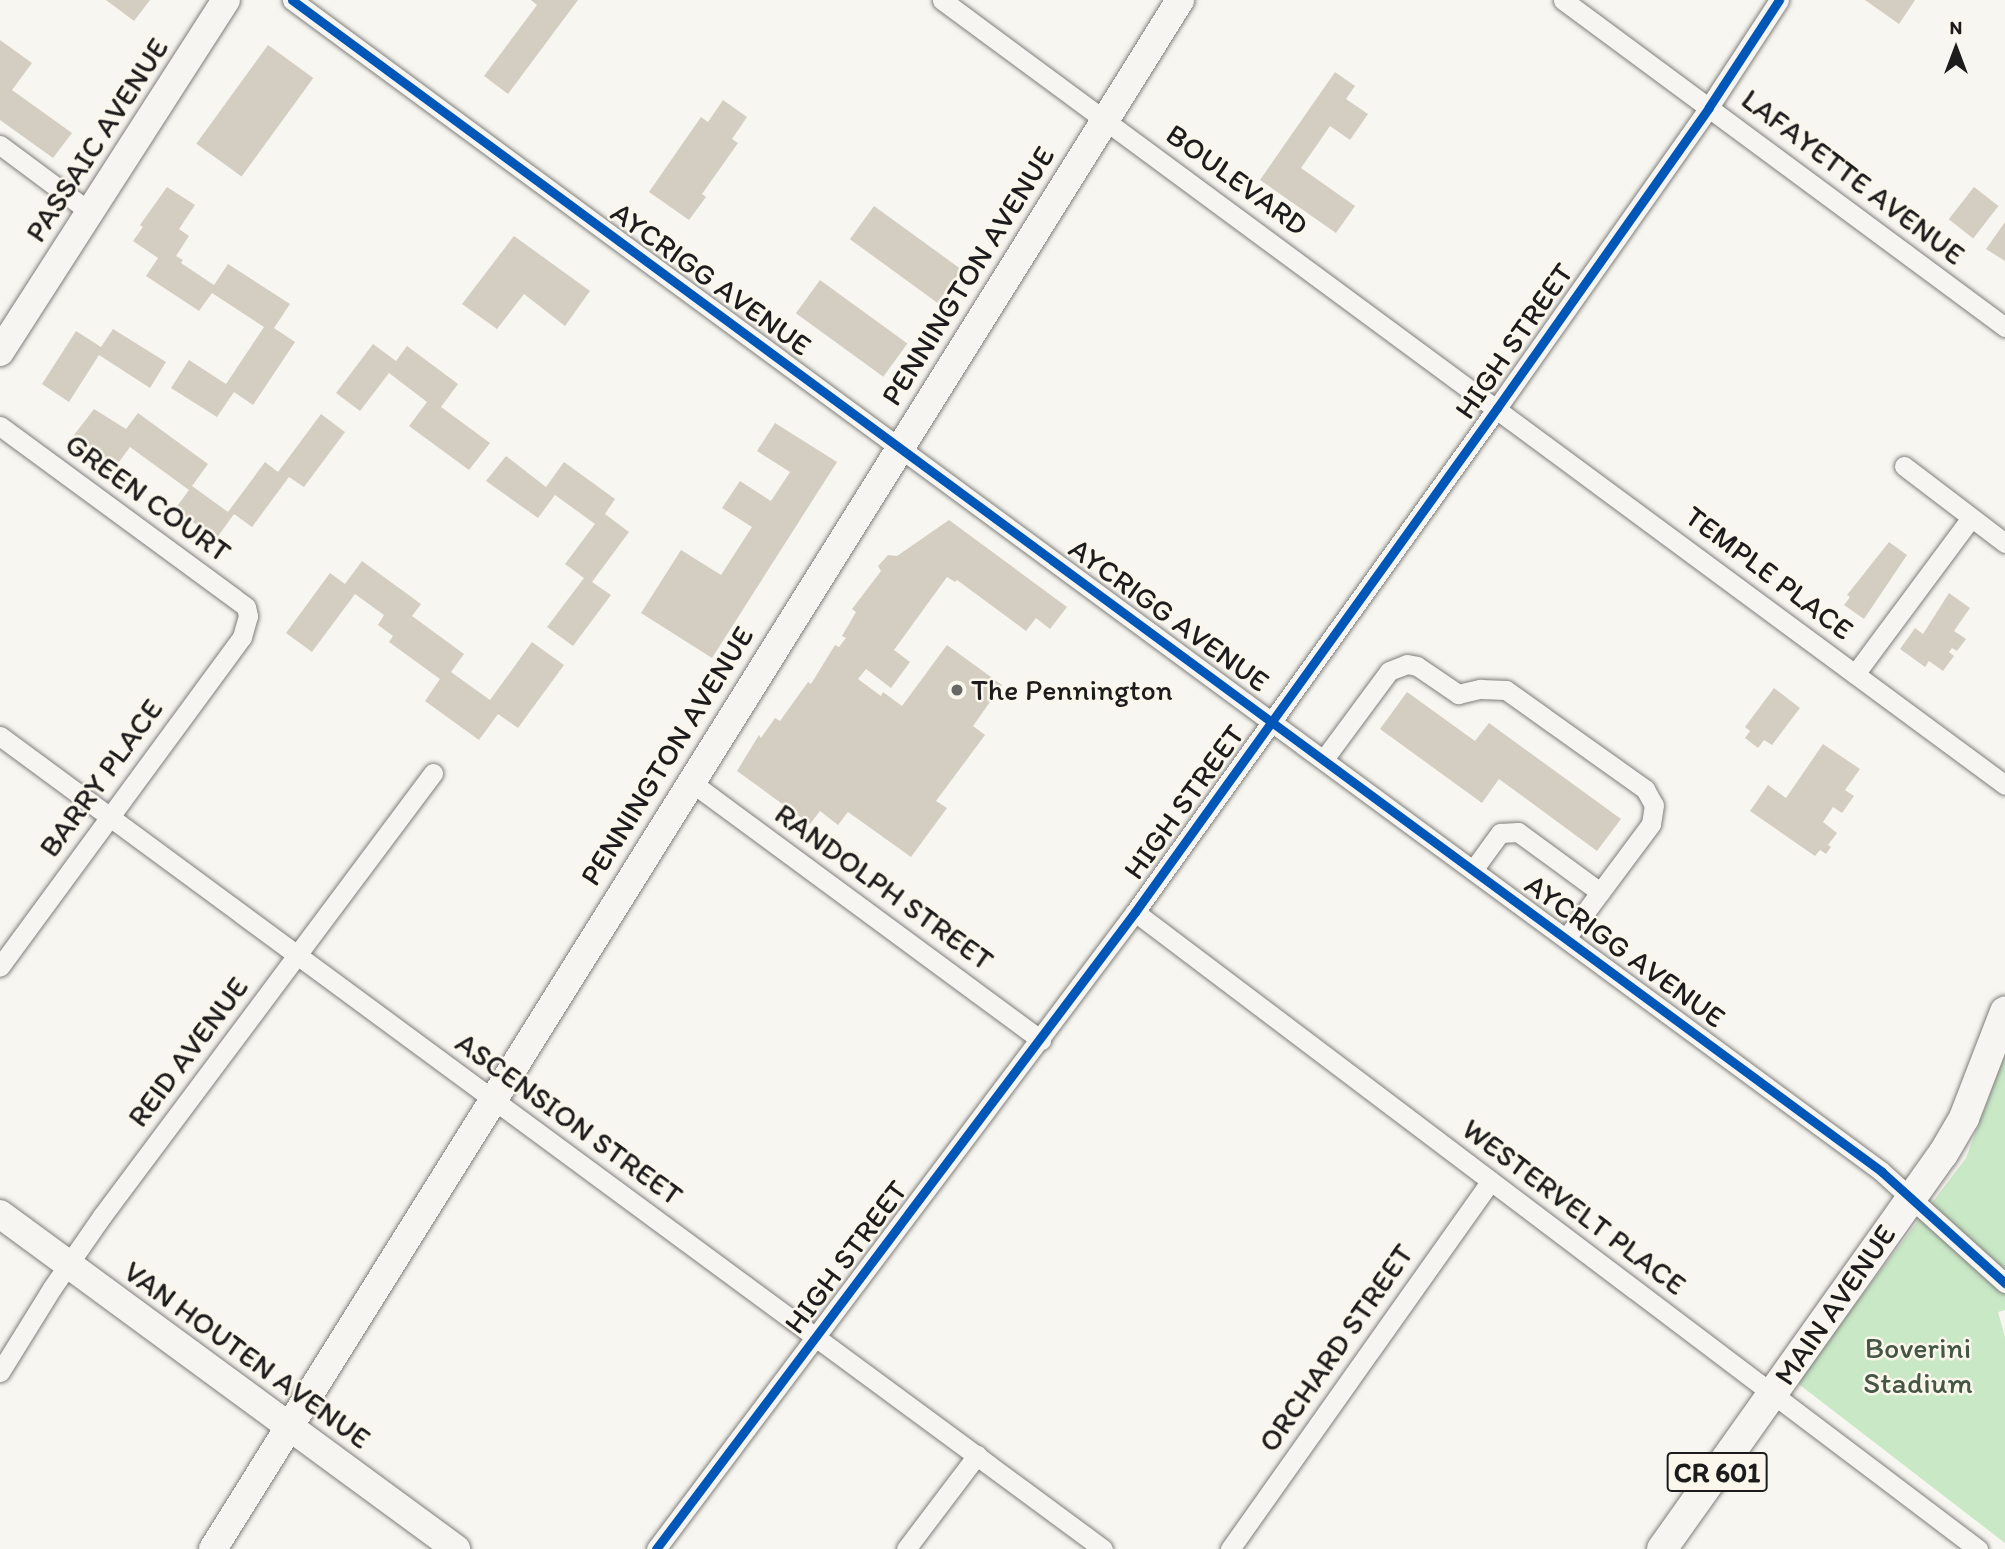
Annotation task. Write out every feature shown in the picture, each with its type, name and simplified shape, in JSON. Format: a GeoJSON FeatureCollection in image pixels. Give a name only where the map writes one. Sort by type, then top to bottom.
{"type":"FeatureCollection","features":[{"type":"Feature","properties":{"kind":"main road","name":"MAIN AVENUE"},"geometry":{"type":"LineString","coordinates":[[1662,1549],[1912,1197],[1964,1118],[2005,1013]]}},
{"type":"Feature","properties":{"kind":"street","name":"PASSAIC AVENUE"},"geometry":{"type":"LineString","coordinates":[[3,340],[90,212],[226,0]]}},
{"type":"Feature","properties":{"kind":"street","name":"AYCRIGG AVENUE"},"geometry":{"type":"LineString","coordinates":[[292,0],[1324,759],[1912,1197],[2005,1283]]}},
{"type":"Feature","properties":{"kind":"street","name":"BOULEVARD"},"geometry":{"type":"LineString","coordinates":[[942,0],[1497,408]]}},
{"type":"Feature","properties":{"kind":"street","name":"PENNINGTON AVENUE"},"geometry":{"type":"LineString","coordinates":[[213,1549],[1180,0]]}},
{"type":"Feature","properties":{"kind":"street","name":"LAFAYETTE AVENUE"},"geometry":{"type":"LineString","coordinates":[[1563,0],[2005,327]]}},
{"type":"Feature","properties":{"kind":"street","name":"HIGH STREET"},"geometry":{"type":"LineString","coordinates":[[656,1549],[1041,1040],[1273,722],[1709,107],[1779,0]]}},
{"type":"Feature","properties":{"kind":"street"},"geometry":{"type":"LineString","coordinates":[[0,145],[90,212]]}},
{"type":"Feature","properties":{"kind":"street","name":"TEMPLE PLACE"},"geometry":{"type":"LineString","coordinates":[[1497,408],[2005,785]]}},
{"type":"Feature","properties":{"kind":"street","name":"GREEN COURT"},"geometry":{"type":"LineString","coordinates":[[0,426],[246,607],[248,625]]}},
{"type":"Feature","properties":{"kind":"street"},"geometry":{"type":"LineString","coordinates":[[1904,467],[2005,543]]}},
{"type":"Feature","properties":{"kind":"street"},"geometry":{"type":"LineString","coordinates":[[1855,674],[1971,517]]}},
{"type":"Feature","properties":{"kind":"street","name":"BARRY PLACE"},"geometry":{"type":"LineString","coordinates":[[0,967],[242,637],[248,625]]}},
{"type":"Feature","properties":{"kind":"street"},"geometry":{"type":"LineString","coordinates":[[1324,759],[1389,671],[1396,666],[1417,666],[1458,694],[1479,689],[1506,690],[1650,796],[1654,805],[1651,824],[1566,938]]}},
{"type":"Feature","properties":{"kind":"street","name":"ASCENSION STREET"},"geometry":{"type":"LineString","coordinates":[[0,736],[1103,1549]]}},
{"type":"Feature","properties":{"kind":"street","name":"REID AVENUE"},"geometry":{"type":"LineString","coordinates":[[0,1372],[68,1265],[433,773]]}},
{"type":"Feature","properties":{"kind":"street","name":"RANDOLPH STREET"},"geometry":{"type":"LineString","coordinates":[[691,782],[1041,1040]]}},
{"type":"Feature","properties":{"kind":"street"},"geometry":{"type":"LineString","coordinates":[[1473,870],[1500,833],[1518,832],[1600,892]]}},
{"type":"Feature","properties":{"kind":"street","name":"WESTERVELT PLACE"},"geometry":{"type":"LineString","coordinates":[[1135,912],[1978,1549]]}},
{"type":"Feature","properties":{"kind":"street","name":"ORCHARD STREET"},"geometry":{"type":"LineString","coordinates":[[1230,1549],[1491,1181]]}},
{"type":"Feature","properties":{"kind":"street","name":"VAN HOUTEN AVENUE"},"geometry":{"type":"LineString","coordinates":[[0,1214],[456,1549]]}},
{"type":"Feature","properties":{"kind":"street"},"geometry":{"type":"LineString","coordinates":[[906,1549],[977,1455]]}},
{"type":"Feature","properties":{"kind":"green space","name":"Boverini Stadium"},"geometry":{"type":"Polygon","coordinates":[[[2005,1053],[2005,1310],[1998,1312],[2005,1337],[2005,1543],[1796,1382],[1966,1158],[2005,1053]]]}},
{"type":"Feature","properties":{"kind":"building"},"geometry":{"type":"Polygon","coordinates":[[[106,0],[150,0],[134,21],[106,0]]]}},
{"type":"Feature","properties":{"kind":"building"},"geometry":{"type":"Polygon","coordinates":[[[531,0],[578,0],[508,94],[484,76],[537,5],[531,0]]]}},
{"type":"Feature","properties":{"kind":"building"},"geometry":{"type":"Polygon","coordinates":[[[1865,0],[1915,0],[1899,24],[1865,0]]]}},
{"type":"Feature","properties":{"kind":"building"},"geometry":{"type":"Polygon","coordinates":[[[0,40],[32,63],[12,90],[72,133],[53,158],[0,120],[0,40]]]}},
{"type":"Feature","properties":{"kind":"building"},"geometry":{"type":"Polygon","coordinates":[[[268,45],[313,78],[242,177],[196,144],[268,45]]]}},
{"type":"Feature","properties":{"kind":"building"},"geometry":{"type":"Polygon","coordinates":[[[1335,72],[1355,86],[1346,99],[1368,114],[1350,140],[1330,126],[1301,168],[1355,206],[1336,233],[1260,180],[1335,72]]]}},
{"type":"Feature","properties":{"kind":"building"},"geometry":{"type":"Polygon","coordinates":[[[723,100],[747,117],[732,139],[738,143],[702,194],[706,197],[689,220],[649,192],[701,117],[708,122],[723,100]]]}},
{"type":"Feature","properties":{"kind":"building"},"geometry":{"type":"Polygon","coordinates":[[[167,187],[195,205],[179,229],[189,236],[176,256],[183,260],[181,263],[214,285],[228,264],[290,304],[274,328],[295,342],[253,405],[234,392],[217,417],[171,388],[189,360],[226,384],[264,327],[212,293],[199,311],[146,276],[158,258],[133,241],[143,227],[140,225],[167,187]]]}},
{"type":"Feature","properties":{"kind":"building"},"geometry":{"type":"Polygon","coordinates":[[[1974,187],[1998,206],[1973,238],[1949,219],[1974,187]]]}},
{"type":"Feature","properties":{"kind":"building"},"geometry":{"type":"Polygon","coordinates":[[[874,206],[961,269],[937,303],[850,239],[874,206]]]}},
{"type":"Feature","properties":{"kind":"building"},"geometry":{"type":"Polygon","coordinates":[[[2005,222],[2005,261],[1986,249],[2005,222]]]}},
{"type":"Feature","properties":{"kind":"building"},"geometry":{"type":"Polygon","coordinates":[[[514,236],[590,291],[565,326],[524,294],[497,329],[462,304],[514,236]]]}},
{"type":"Feature","properties":{"kind":"building"},"geometry":{"type":"Polygon","coordinates":[[[820,280],[907,343],[883,377],[796,313],[820,280]]]}},
{"type":"Feature","properties":{"kind":"building"},"geometry":{"type":"Polygon","coordinates":[[[113,329],[166,362],[150,388],[99,355],[69,402],[42,384],[76,331],[101,347],[113,329]]]}},
{"type":"Feature","properties":{"kind":"building"},"geometry":{"type":"Polygon","coordinates":[[[373,344],[396,361],[407,346],[458,384],[441,407],[490,443],[469,470],[409,426],[427,402],[389,373],[360,411],[336,393],[373,344]]]}},
{"type":"Feature","properties":{"kind":"building"},"geometry":{"type":"Polygon","coordinates":[[[94,409],[126,429],[138,413],[208,464],[192,486],[228,512],[265,462],[278,472],[321,414],[345,432],[304,487],[289,477],[252,527],[234,514],[216,539],[175,509],[189,490],[130,447],[116,466],[74,435],[94,409]]]}},
{"type":"Feature","properties":{"kind":"building"},"geometry":{"type":"Polygon","coordinates":[[[775,423],[837,462],[712,658],[641,613],[681,550],[721,575],[752,527],[722,508],[740,481],[771,501],[790,472],[757,451],[775,423]]]}},
{"type":"Feature","properties":{"kind":"building"},"geometry":{"type":"Polygon","coordinates":[[[506,456],[546,487],[564,462],[615,499],[605,514],[629,532],[592,582],[611,595],[573,646],[547,627],[584,578],[565,564],[595,524],[555,495],[538,518],[486,481],[506,456]]]}},
{"type":"Feature","properties":{"kind":"building","name":"The Pennington"},"geometry":{"type":"Polygon","coordinates":[[[949,520],[1067,607],[1050,629],[1036,618],[1026,631],[957,580],[955,582],[947,577],[894,650],[910,662],[891,688],[866,669],[858,679],[881,696],[883,692],[902,706],[947,645],[1002,685],[973,726],[985,735],[936,801],[947,808],[911,857],[848,812],[838,825],[820,811],[810,824],[737,771],[759,735],[761,738],[775,718],[780,721],[808,682],[811,684],[835,645],[839,647],[846,638],[842,636],[856,612],[852,609],[881,571],[878,566],[888,555],[897,556],[949,520]]]}},
{"type":"Feature","properties":{"kind":"building"},"geometry":{"type":"Polygon","coordinates":[[[1889,542],[1907,555],[1864,619],[1844,605],[1850,597],[1847,595],[1889,542]]]}},
{"type":"Feature","properties":{"kind":"building"},"geometry":{"type":"Polygon","coordinates":[[[362,561],[421,604],[412,616],[464,654],[451,672],[490,700],[532,642],[564,665],[518,728],[498,714],[479,740],[425,701],[440,679],[389,642],[393,636],[378,625],[384,615],[355,594],[312,652],[286,633],[330,573],[345,584],[362,561]]]}},
{"type":"Feature","properties":{"kind":"building"},"geometry":{"type":"Polygon","coordinates":[[[1949,593],[1970,608],[1954,631],[1966,639],[1957,651],[1952,648],[1949,652],[1954,656],[1943,671],[1929,661],[1925,667],[1900,649],[1915,628],[1923,634],[1949,593]]]}},
{"type":"Feature","properties":{"kind":"building"},"geometry":{"type":"Polygon","coordinates":[[[1774,688],[1800,708],[1772,745],[1764,740],[1758,748],[1745,738],[1750,731],[1745,727],[1774,688]]]}},
{"type":"Feature","properties":{"kind":"building"},"geometry":{"type":"Polygon","coordinates":[[[1407,692],[1475,741],[1489,723],[1621,819],[1597,851],[1499,779],[1482,803],[1380,729],[1407,692]]]}},
{"type":"Feature","properties":{"kind":"building"},"geometry":{"type":"Polygon","coordinates":[[[1823,744],[1860,769],[1845,790],[1854,796],[1842,813],[1833,807],[1823,822],[1837,833],[1828,845],[1831,847],[1826,854],[1820,850],[1815,856],[1750,811],[1768,785],[1786,798],[1823,744]]]}},
{"type":"Feature","properties":{"kind":"cycle path"},"geometry":{"type":"LineString","coordinates":[[292,0],[1882,1172],[2005,1283]]}},
{"type":"Feature","properties":{"kind":"cycle path"},"geometry":{"type":"LineString","coordinates":[[656,1549],[1135,912],[1497,408],[1709,107],[1779,0]]}},
{"type":"Feature","properties":{"kind":"place","name":"The Pennington"},"geometry":{"type":"Point","coordinates":[957,690]}}]}
